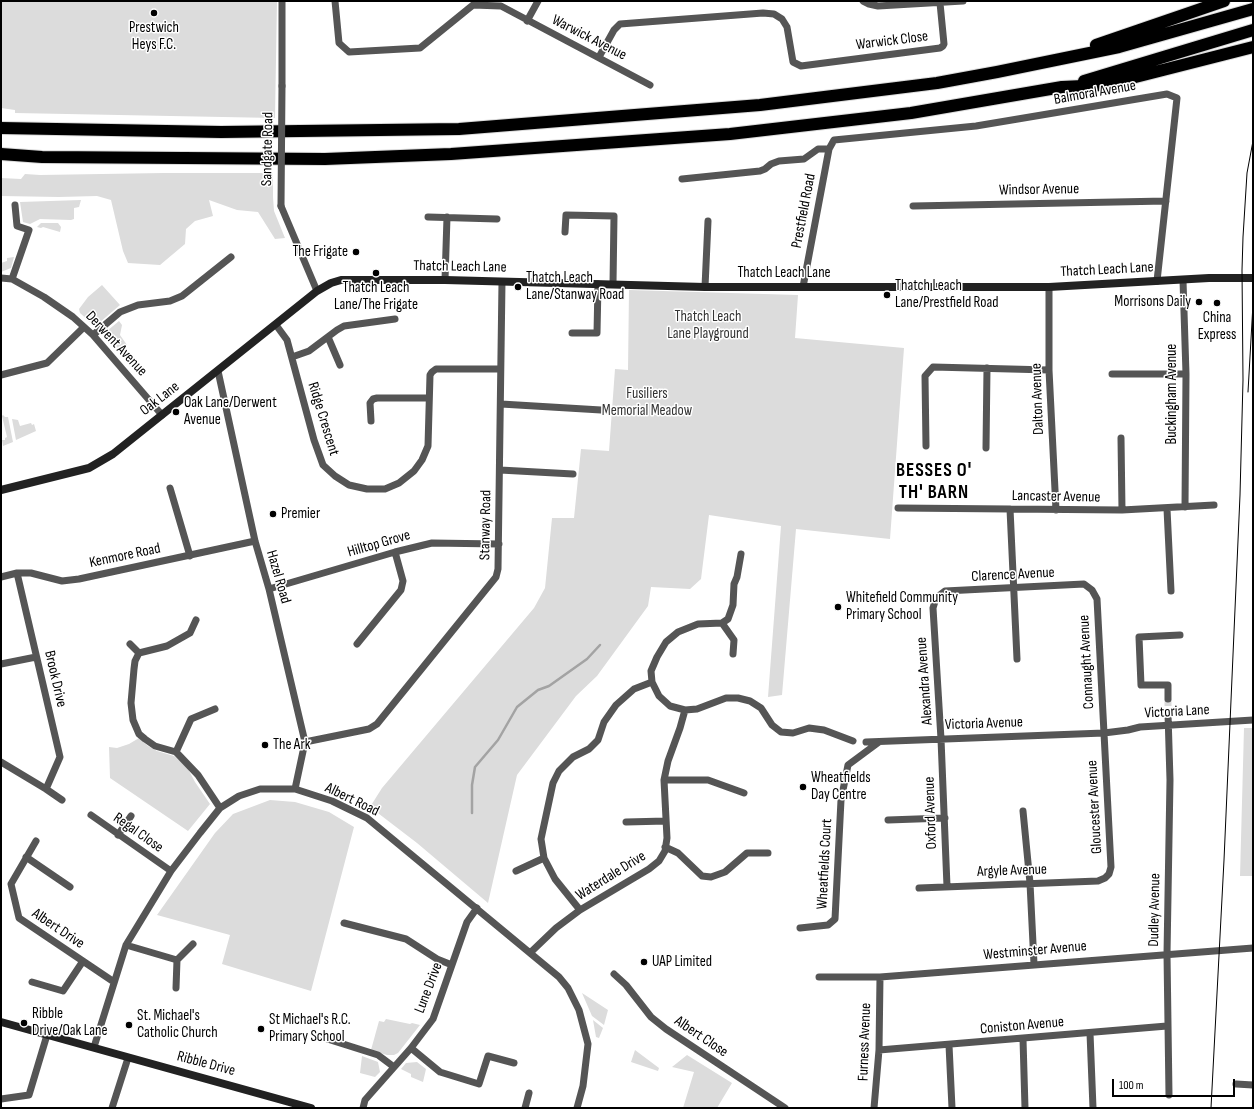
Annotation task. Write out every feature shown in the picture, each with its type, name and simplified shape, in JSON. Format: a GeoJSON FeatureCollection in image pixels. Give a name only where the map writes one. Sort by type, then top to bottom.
{"type":"FeatureCollection","features":[{"type":"Feature","properties":{"kind":"highway"},"geometry":{"type":"LineString","coordinates":[[1052,61],[1224,1]]}},
{"type":"Feature","properties":{"kind":"highway"},"geometry":{"type":"LineString","coordinates":[[1,128],[221,132],[459,129],[760,105],[937,83],[1052,61],[1119,47],[1253,8]]}},
{"type":"Feature","properties":{"kind":"highway"},"geometry":{"type":"LineString","coordinates":[[1,155],[42,157],[325,159],[482,152],[730,134],[910,113],[1062,87],[1253,30]]}},
{"type":"Feature","properties":{"kind":"highway"},"geometry":{"type":"LineString","coordinates":[[1062,87],[1104,85],[1253,47]]}},
{"type":"Feature","properties":{"kind":"street","name":"Sandgate Road"},"geometry":{"type":"LineString","coordinates":[[282,1],[281,206],[317,291]]}},
{"type":"Feature","properties":{"kind":"street","name":"Warwick Avenue"},"geometry":{"type":"LineString","coordinates":[[335,1],[339,43],[350,52],[420,48],[474,3],[501,6],[650,85]]}},
{"type":"Feature","properties":{"kind":"street"},"geometry":{"type":"LineString","coordinates":[[527,21],[538,1]]}},
{"type":"Feature","properties":{"kind":"street"},"geometry":{"type":"LineString","coordinates":[[863,1],[878,6],[963,1]]}},
{"type":"Feature","properties":{"kind":"street","name":"Warwick Close"},"geometry":{"type":"LineString","coordinates":[[599,57],[614,30],[620,24],[763,13],[774,14],[782,19],[787,27],[794,62],[800,66],[943,46],[940,3]]}},
{"type":"Feature","properties":{"kind":"street","name":"Balmoral Avenue"},"geometry":{"type":"LineString","coordinates":[[834,140],[976,126],[1167,94],[1177,98],[1157,281]]}},
{"type":"Feature","properties":{"kind":"street","name":"Prestfield Road"},"geometry":{"type":"LineString","coordinates":[[803,287],[829,149],[834,140]]}},
{"type":"Feature","properties":{"kind":"street"},"geometry":{"type":"LineString","coordinates":[[682,180],[760,171],[779,161],[804,159],[818,149],[829,149]]}},
{"type":"Feature","properties":{"kind":"street","name":"Windsor Avenue"},"geometry":{"type":"LineString","coordinates":[[913,206],[1166,201]]}},
{"type":"Feature","properties":{"kind":"street"},"geometry":{"type":"LineString","coordinates":[[12,279],[29,230],[17,226],[15,205]]}},
{"type":"Feature","properties":{"kind":"street"},"geometry":{"type":"LineString","coordinates":[[565,232],[566,215],[614,216],[613,284]]}},
{"type":"Feature","properties":{"kind":"street"},"geometry":{"type":"LineString","coordinates":[[428,217],[497,219]]}},
{"type":"Feature","properties":{"kind":"street"},"geometry":{"type":"LineString","coordinates":[[445,280],[447,217]]}},
{"type":"Feature","properties":{"kind":"street"},"geometry":{"type":"LineString","coordinates":[[705,287],[708,221]]}},
{"type":"Feature","properties":{"kind":"street"},"geometry":{"type":"LineString","coordinates":[[93,335],[120,312],[138,305],[170,301],[182,296],[231,257]]}},
{"type":"Feature","properties":{"kind":"street","name":"Derwent Avenue"},"geometry":{"type":"LineString","coordinates":[[1,278],[12,279],[44,297],[72,316],[93,335],[162,415]]}},
{"type":"Feature","properties":{"kind":"street","name":"Thatch Leach Lane"},"geometry":{"type":"LineString","coordinates":[[317,291],[331,283],[341,280],[445,280],[705,287],[1049,287],[1209,278],[1253,278]]}},
{"type":"Feature","properties":{"kind":"street","name":"Buckingham Avenue"},"geometry":{"type":"LineString","coordinates":[[1183,280],[1186,374],[1185,507]]}},
{"type":"Feature","properties":{"kind":"street","name":"Stanway Road"},"geometry":{"type":"LineString","coordinates":[[305,742],[369,729],[377,724],[496,577],[498,569],[499,544],[502,282]]}},
{"type":"Feature","properties":{"kind":"street"},"geometry":{"type":"LineString","coordinates":[[572,334],[597,332],[598,284]]}},
{"type":"Feature","properties":{"kind":"street","name":"Dalton Avenue"},"geometry":{"type":"LineString","coordinates":[[1049,287],[1050,370],[1056,510]]}},
{"type":"Feature","properties":{"kind":"street","name":"Oak Lane"},"geometry":{"type":"LineString","coordinates":[[1,490],[89,468],[114,454],[317,291]]}},
{"type":"Feature","properties":{"kind":"street"},"geometry":{"type":"LineString","coordinates":[[292,357],[309,351],[336,330],[344,326],[395,319]]}},
{"type":"Feature","properties":{"kind":"street","name":"Ridge Crescent"},"geometry":{"type":"LineString","coordinates":[[276,324],[287,340],[314,440],[323,465],[348,485],[366,489],[385,489],[399,483],[414,471],[422,460],[428,446],[430,375],[432,372],[436,369],[500,369]]}},
{"type":"Feature","properties":{"kind":"street"},"geometry":{"type":"LineString","coordinates":[[1,375],[47,363],[84,328]]}},
{"type":"Feature","properties":{"kind":"street"},"geometry":{"type":"LineString","coordinates":[[328,337],[340,365]]}},
{"type":"Feature","properties":{"kind":"street"},"geometry":{"type":"LineString","coordinates":[[926,446],[925,376],[933,367],[1050,370]]}},
{"type":"Feature","properties":{"kind":"street"},"geometry":{"type":"LineString","coordinates":[[986,448],[987,368]]}},
{"type":"Feature","properties":{"kind":"street","name":"Hazel Road"},"geometry":{"type":"LineString","coordinates":[[218,371],[255,541],[269,589],[305,742],[295,789]]}},
{"type":"Feature","properties":{"kind":"street"},"geometry":{"type":"LineString","coordinates":[[1112,374],[1186,374]]}},
{"type":"Feature","properties":{"kind":"street"},"geometry":{"type":"LineString","coordinates":[[371,421],[370,403],[373,399],[430,398]]}},
{"type":"Feature","properties":{"kind":"street"},"geometry":{"type":"LineString","coordinates":[[501,404],[601,410]]}},
{"type":"Feature","properties":{"kind":"street"},"geometry":{"type":"LineString","coordinates":[[1121,438],[1122,510]]}},
{"type":"Feature","properties":{"kind":"street"},"geometry":{"type":"LineString","coordinates":[[500,470],[573,474]]}},
{"type":"Feature","properties":{"kind":"street"},"geometry":{"type":"LineString","coordinates":[[170,488],[190,556]]}},
{"type":"Feature","properties":{"kind":"street","name":"Lancaster Avenue"},"geometry":{"type":"LineString","coordinates":[[898,508],[1122,510],[1214,505]]}},
{"type":"Feature","properties":{"kind":"street"},"geometry":{"type":"LineString","coordinates":[[1167,508],[1171,591]]}},
{"type":"Feature","properties":{"kind":"street"},"geometry":{"type":"LineString","coordinates":[[1010,509],[1015,588],[1017,659]]}},
{"type":"Feature","properties":{"kind":"street","name":"Kenmore Road"},"geometry":{"type":"LineString","coordinates":[[1,577],[17,574],[31,574],[62,581],[190,556],[255,541]]}},
{"type":"Feature","properties":{"kind":"street","name":"Hilltop Grove"},"geometry":{"type":"LineString","coordinates":[[269,589],[395,552],[432,543],[499,544]]}},
{"type":"Feature","properties":{"kind":"street"},"geometry":{"type":"LineString","coordinates":[[357,644],[401,590],[403,581],[395,552]]}},
{"type":"Feature","properties":{"kind":"street"},"geometry":{"type":"LineString","coordinates":[[741,554],[737,577],[734,584],[733,605],[728,619],[722,623],[698,624],[678,632],[666,642],[656,657],[651,671],[652,682],[659,696],[670,706],[685,710],[697,709],[726,698],[738,698],[750,701],[761,708],[772,725],[781,732],[793,733],[810,728],[824,730],[852,741]]}},
{"type":"Feature","properties":{"kind":"street","name":"Brook Drive"},"geometry":{"type":"LineString","coordinates":[[17,574],[60,757],[46,789]]}},
{"type":"Feature","properties":{"kind":"street","name":"Clarence Avenue"},"geometry":{"type":"LineString","coordinates":[[936,598],[946,591],[1084,584],[1092,590]]}},
{"type":"Feature","properties":{"kind":"street","name":"Connaught Avenue"},"geometry":{"type":"LineString","coordinates":[[1092,590],[1097,599],[1104,733]]}},
{"type":"Feature","properties":{"kind":"street","name":"Alexandra Avenue"},"geometry":{"type":"LineString","coordinates":[[936,598],[933,608],[941,739]]}},
{"type":"Feature","properties":{"kind":"street"},"geometry":{"type":"LineString","coordinates":[[138,653],[167,646],[190,633],[196,620]]}},
{"type":"Feature","properties":{"kind":"street"},"geometry":{"type":"LineString","coordinates":[[722,623],[734,640],[732,654]]}},
{"type":"Feature","properties":{"kind":"street"},"geometry":{"type":"LineString","coordinates":[[190,633],[198,638]]}},
{"type":"Feature","properties":{"kind":"street"},"geometry":{"type":"LineString","coordinates":[[1168,699],[1168,685],[1141,685],[1139,637],[1180,635]]}},
{"type":"Feature","properties":{"kind":"street"},"geometry":{"type":"LineString","coordinates":[[130,644],[138,653]]}},
{"type":"Feature","properties":{"kind":"street"},"geometry":{"type":"LineString","coordinates":[[138,653],[135,660],[131,703],[133,720],[139,734],[155,746],[176,752],[198,775],[220,808]]}},
{"type":"Feature","properties":{"kind":"street"},"geometry":{"type":"LineString","coordinates":[[1,664],[36,658]]}},
{"type":"Feature","properties":{"kind":"street"},"geometry":{"type":"LineString","coordinates":[[580,910],[555,879],[544,858],[541,839],[553,783],[559,771],[574,757],[589,749],[598,740],[604,722],[616,705],[634,689],[652,682]]}},
{"type":"Feature","properties":{"kind":"street"},"geometry":{"type":"LineString","coordinates":[[176,752],[191,719],[215,709]]}},
{"type":"Feature","properties":{"kind":"street","name":"Waterdale Drive"},"geometry":{"type":"LineString","coordinates":[[531,952],[556,928],[580,910],[649,869],[659,861],[666,847],[667,838],[664,780],[668,761],[685,710]]}},
{"type":"Feature","properties":{"kind":"street","name":"Dudley Avenue"},"geometry":{"type":"LineString","coordinates":[[1168,714],[1170,780],[1167,954],[1169,1095]]}},
{"type":"Feature","properties":{"kind":"street","name":"Victoria Lane"},"geometry":{"type":"LineString","coordinates":[[1104,733],[1128,730],[1140,726],[1253,720]]}},
{"type":"Feature","properties":{"kind":"street","name":"Victoria Avenue"},"geometry":{"type":"LineString","coordinates":[[866,742],[1104,733]]}},
{"type":"Feature","properties":{"kind":"street","name":"Gloucester Avenue"},"geometry":{"type":"LineString","coordinates":[[1104,733],[1111,866],[1109,874],[1105,878]]}},
{"type":"Feature","properties":{"kind":"street","name":"Oxford Avenue"},"geometry":{"type":"LineString","coordinates":[[941,739],[948,886]]}},
{"type":"Feature","properties":{"kind":"street","name":"Wheatfields Court"},"geometry":{"type":"LineString","coordinates":[[800,928],[828,926],[835,919],[841,800],[848,765],[879,742]]}},
{"type":"Feature","properties":{"kind":"street"},"geometry":{"type":"LineString","coordinates":[[1,762],[62,800]]}},
{"type":"Feature","properties":{"kind":"street"},"geometry":{"type":"LineString","coordinates":[[664,780],[708,780],[744,793]]}},
{"type":"Feature","properties":{"kind":"street","name":"Albert Road"},"geometry":{"type":"LineString","coordinates":[[94,1047],[126,945],[170,871],[220,808],[239,796],[260,789],[295,789],[332,801],[367,818],[531,952],[559,977],[568,988],[579,1010],[588,1044],[583,1086],[577,1108]]}},
{"type":"Feature","properties":{"kind":"street"},"geometry":{"type":"LineString","coordinates":[[1024,812],[1030,883],[1034,964]]}},
{"type":"Feature","properties":{"kind":"street","name":"Regal Close"},"geometry":{"type":"LineString","coordinates":[[91,816],[170,871]]}},
{"type":"Feature","properties":{"kind":"street"},"geometry":{"type":"LineString","coordinates":[[118,835],[131,816]]}},
{"type":"Feature","properties":{"kind":"street"},"geometry":{"type":"LineString","coordinates":[[888,820],[945,818]]}},
{"type":"Feature","properties":{"kind":"street"},"geometry":{"type":"LineString","coordinates":[[626,822],[666,821]]}},
{"type":"Feature","properties":{"kind":"street","name":"Albert Drive"},"geometry":{"type":"LineString","coordinates":[[36,841],[11,884],[19,918],[114,982]]}},
{"type":"Feature","properties":{"kind":"street"},"geometry":{"type":"LineString","coordinates":[[758,845],[758,853]]}},
{"type":"Feature","properties":{"kind":"street"},"geometry":{"type":"LineString","coordinates":[[666,847],[678,853],[702,876],[711,877],[725,872],[747,853],[768,853]]}},
{"type":"Feature","properties":{"kind":"street"},"geometry":{"type":"LineString","coordinates":[[26,857],[70,886]]}},
{"type":"Feature","properties":{"kind":"street"},"geometry":{"type":"LineString","coordinates":[[516,871],[528,870],[544,858]]}},
{"type":"Feature","properties":{"kind":"street","name":"Argyle Avenue"},"geometry":{"type":"LineString","coordinates":[[919,888],[1098,881],[1105,878]]}},
{"type":"Feature","properties":{"kind":"street","name":"Lune Drive"},"geometry":{"type":"LineString","coordinates":[[363,1108],[365,1100],[411,1048],[433,1019],[467,922],[477,908]]}},
{"type":"Feature","properties":{"kind":"street"},"geometry":{"type":"LineString","coordinates":[[344,923],[406,939],[437,959],[452,965]]}},
{"type":"Feature","properties":{"kind":"street"},"geometry":{"type":"LineString","coordinates":[[176,988],[177,960],[193,944]]}},
{"type":"Feature","properties":{"kind":"street"},"geometry":{"type":"LineString","coordinates":[[126,945],[177,960]]}},
{"type":"Feature","properties":{"kind":"street","name":"Westminster Avenue"},"geometry":{"type":"LineString","coordinates":[[819,977],[880,977],[1253,948]]}},
{"type":"Feature","properties":{"kind":"street"},"geometry":{"type":"LineString","coordinates":[[32,982],[63,991],[83,961]]}},
{"type":"Feature","properties":{"kind":"street","name":"Albert Close"},"geometry":{"type":"LineString","coordinates":[[614,974],[626,985],[651,1017],[666,1030],[785,1108]]}},
{"type":"Feature","properties":{"kind":"street","name":"Furness Avenue"},"geometry":{"type":"LineString","coordinates":[[874,1108],[879,1050],[880,977]]}},
{"type":"Feature","properties":{"kind":"street","name":"Ribble Drive"},"geometry":{"type":"LineString","coordinates":[[1,1022],[312,1108]]}},
{"type":"Feature","properties":{"kind":"street","name":"Coniston Avenue"},"geometry":{"type":"LineString","coordinates":[[879,1050],[1168,1026]]}},
{"type":"Feature","properties":{"kind":"street"},"geometry":{"type":"LineString","coordinates":[[1090,1033],[1093,1108]]}},
{"type":"Feature","properties":{"kind":"street"},"geometry":{"type":"LineString","coordinates":[[1,1099],[29,1095],[48,1035]]}},
{"type":"Feature","properties":{"kind":"street"},"geometry":{"type":"LineString","coordinates":[[321,1037],[378,1056],[394,1067]]}},
{"type":"Feature","properties":{"kind":"street"},"geometry":{"type":"LineString","coordinates":[[1023,1039],[1025,1108]]}},
{"type":"Feature","properties":{"kind":"street"},"geometry":{"type":"LineString","coordinates":[[949,1045],[952,1108]]}},
{"type":"Feature","properties":{"kind":"street"},"geometry":{"type":"LineString","coordinates":[[411,1048],[440,1072],[479,1084],[488,1056],[514,1063]]}},
{"type":"Feature","properties":{"kind":"street"},"geometry":{"type":"LineString","coordinates":[[112,1108],[128,1058]]}},
{"type":"Feature","properties":{"kind":"street"},"geometry":{"type":"LineString","coordinates":[[1236,1084],[1253,1085]]}},
{"type":"Feature","properties":{"kind":"street"},"geometry":{"type":"LineString","coordinates":[[525,1108],[528,1093]]}},
{"type":"Feature","properties":{"kind":"green space"},"geometry":{"type":"Polygon","coordinates":[[[1,1],[277,1],[275,118],[15,113],[15,110],[1,108],[1,1]]]}},
{"type":"Feature","properties":{"kind":"green space"},"geometry":{"type":"Polygon","coordinates":[[[273,173],[274,211],[285,238],[275,239],[258,212],[237,210],[209,200],[213,216],[195,221],[186,229],[185,244],[160,265],[128,263],[123,251],[111,200],[97,196],[1,196],[1,178],[21,179],[25,174],[273,173]]]}},
{"type":"Feature","properties":{"kind":"green space"},"geometry":{"type":"Polygon","coordinates":[[[81,200],[79,207],[74,208],[74,219],[40,219],[30,224],[23,222],[20,202],[81,200]]]}},
{"type":"Feature","properties":{"kind":"green space"},"geometry":{"type":"Polygon","coordinates":[[[41,223],[58,223],[61,227],[60,232],[43,227],[37,227],[41,223]]]}},
{"type":"Feature","properties":{"kind":"green space"},"geometry":{"type":"Polygon","coordinates":[[[14,257],[11,268],[1,272],[1,263],[7,261],[7,258],[14,257]]]}},
{"type":"Feature","properties":{"kind":"green space"},"geometry":{"type":"Polygon","coordinates":[[[102,285],[120,305],[99,323],[91,323],[80,313],[79,309],[88,297],[102,285]]]}},
{"type":"Feature","properties":{"kind":"green space"},"geometry":{"type":"Polygon","coordinates":[[[629,290],[798,295],[795,338],[904,348],[890,539],[796,529],[782,695],[768,697],[781,526],[709,515],[701,579],[690,589],[651,587],[648,606],[597,676],[576,696],[517,775],[488,903],[417,843],[370,807],[382,788],[534,608],[545,588],[552,518],[574,518],[581,449],[609,451],[615,369],[628,370],[629,290]]]}},
{"type":"Feature","properties":{"kind":"green space"},"geometry":{"type":"Polygon","coordinates":[[[119,321],[122,325],[120,335],[127,345],[120,351],[108,339],[107,331],[119,321]]]}},
{"type":"Feature","properties":{"kind":"green space"},"geometry":{"type":"Polygon","coordinates":[[[3,415],[8,417],[13,442],[3,446],[2,440],[5,440],[7,437],[3,415]]]}},
{"type":"Feature","properties":{"kind":"green space"},"geometry":{"type":"Polygon","coordinates":[[[12,419],[18,420],[20,426],[31,423],[32,425],[34,424],[36,431],[16,440],[12,419]]]}},
{"type":"Feature","properties":{"kind":"green space"},"geometry":{"type":"Polygon","coordinates":[[[1244,728],[1253,728],[1253,876],[1240,876],[1244,728]]]}},
{"type":"Feature","properties":{"kind":"green space"},"geometry":{"type":"Polygon","coordinates":[[[139,738],[148,746],[157,751],[174,756],[186,765],[195,782],[210,804],[188,831],[110,778],[109,747],[117,748],[129,744],[139,738]]]}},
{"type":"Feature","properties":{"kind":"green space"},"geometry":{"type":"Polygon","coordinates":[[[270,800],[295,802],[329,812],[354,827],[311,991],[222,964],[230,935],[157,915],[215,833],[233,814],[270,800]]]}},
{"type":"Feature","properties":{"kind":"green space"},"geometry":{"type":"Polygon","coordinates":[[[582,993],[608,1010],[604,1025],[592,1016],[582,993]]]}},
{"type":"Feature","properties":{"kind":"green space"},"geometry":{"type":"Polygon","coordinates":[[[386,1019],[420,1025],[398,1053],[394,1055],[387,1055],[371,1050],[379,1021],[384,1022],[386,1019]]]}},
{"type":"Feature","properties":{"kind":"green space"},"geometry":{"type":"Polygon","coordinates":[[[593,1020],[603,1028],[599,1038],[596,1037],[593,1020]]]}},
{"type":"Feature","properties":{"kind":"green space"},"geometry":{"type":"Polygon","coordinates":[[[635,1050],[659,1068],[658,1071],[631,1062],[635,1050]]]}},
{"type":"Feature","properties":{"kind":"green space"},"geometry":{"type":"Polygon","coordinates":[[[687,1055],[732,1083],[717,1108],[683,1108],[694,1072],[672,1067],[687,1055]]]}},
{"type":"Feature","properties":{"kind":"green space"},"geometry":{"type":"Polygon","coordinates":[[[362,1056],[378,1062],[380,1072],[375,1077],[360,1073],[362,1056]]]}},
{"type":"Feature","properties":{"kind":"green space"},"geometry":{"type":"Polygon","coordinates":[[[417,1062],[426,1069],[423,1082],[411,1077],[411,1074],[401,1069],[406,1063],[417,1062]]]}},
{"type":"Feature","properties":{"kind":"waterway"},"geometry":{"type":"LineString","coordinates":[[472,813],[472,785],[475,767],[498,740],[517,707],[538,690],[549,686],[587,659],[600,645]]}},
{"type":"Feature","properties":{"kind":"tunnel"},"geometry":{"type":"LineString","coordinates":[[1168,699],[1168,714]]}},
{"type":"Feature","properties":{"kind":"tram line"},"geometry":{"type":"LineString","coordinates":[[1211,1108],[1224,860],[1240,495],[1243,380],[1243,237],[1247,173],[1253,141]]}},
{"type":"Feature","properties":{"kind":"tram line"},"geometry":{"type":"LineString","coordinates":[[1248,392],[1253,304]]}},
{"type":"Feature","properties":{"kind":"place","name":"Prestwich Heys F.C."},"geometry":{"type":"Point","coordinates":[154,13]}},
{"type":"Feature","properties":{"kind":"place","name":"The Frigate"},"geometry":{"type":"Point","coordinates":[356,252]}},
{"type":"Feature","properties":{"kind":"place","name":"Thatch Leach Lane/The Frigate"},"geometry":{"type":"Point","coordinates":[376,273]}},
{"type":"Feature","properties":{"kind":"place","name":"Thatch Leach Lane/Stanway Road"},"geometry":{"type":"Point","coordinates":[518,287]}},
{"type":"Feature","properties":{"kind":"place","name":"Thatch Leach Lane/Prestfield Road"},"geometry":{"type":"Point","coordinates":[887,295]}},
{"type":"Feature","properties":{"kind":"place","name":"Morrisons Daily"},"geometry":{"type":"Point","coordinates":[1199,302]}},
{"type":"Feature","properties":{"kind":"place","name":"China Express"},"geometry":{"type":"Point","coordinates":[1217,303]}},
{"type":"Feature","properties":{"kind":"place","name":"Oak Lane/Derwent Avenue"},"geometry":{"type":"Point","coordinates":[176,412]}},
{"type":"Feature","properties":{"kind":"place","name":"Premier"},"geometry":{"type":"Point","coordinates":[273,514]}},
{"type":"Feature","properties":{"kind":"place","name":"Whitefield Community Primary School"},"geometry":{"type":"Point","coordinates":[838,607]}},
{"type":"Feature","properties":{"kind":"place","name":"The Ark"},"geometry":{"type":"Point","coordinates":[265,745]}},
{"type":"Feature","properties":{"kind":"place","name":"Wheatfields Day Centre"},"geometry":{"type":"Point","coordinates":[803,787]}},
{"type":"Feature","properties":{"kind":"place","name":"UAP Limited"},"geometry":{"type":"Point","coordinates":[644,962]}},
{"type":"Feature","properties":{"kind":"place","name":"Ribble Drive/Oak Lane"},"geometry":{"type":"Point","coordinates":[24,1023]}},
{"type":"Feature","properties":{"kind":"place","name":"St. Michael's Catholic Church"},"geometry":{"type":"Point","coordinates":[129,1025]}},
{"type":"Feature","properties":{"kind":"place","name":"St Michael's R.C. Primary School"},"geometry":{"type":"Point","coordinates":[261,1029]}},
{"type":"Feature","properties":{"kind":"district","name":"BESSES O' TH' BARN"},"geometry":{"type":"Point","coordinates":[934,482]}},
{"type":"Feature","properties":{"kind":"park label","name":"Thatch Leach Lane Playground"},"geometry":{"type":"Point","coordinates":[708,326]}},
{"type":"Feature","properties":{"kind":"park label","name":"Fusiliers Memorial Meadow"},"geometry":{"type":"Point","coordinates":[647,402]}}]}
